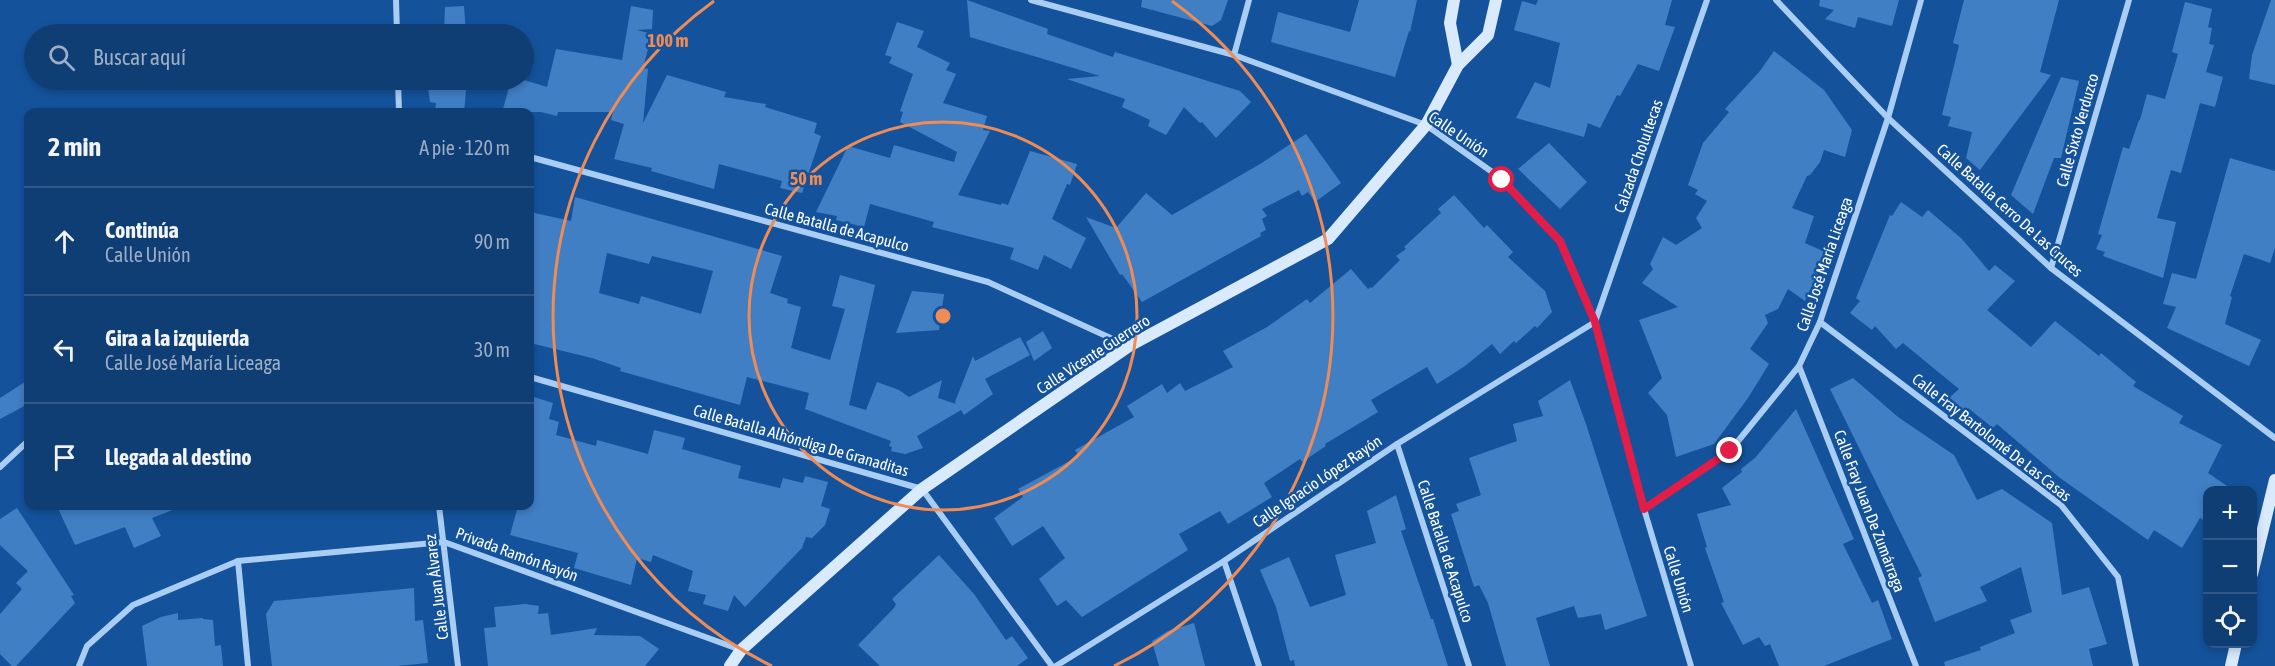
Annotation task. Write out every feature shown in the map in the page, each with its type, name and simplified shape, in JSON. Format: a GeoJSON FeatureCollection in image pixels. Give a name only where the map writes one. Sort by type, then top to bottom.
{"type":"FeatureCollection","features":[{"type":"Feature","properties":{"kind":"street"},"geometry":{"type":"LineString","coordinates":[[396,0],[397,24]]}},
{"type":"Feature","properties":{"kind":"street","name":"Calle Unión"},"geometry":{"type":"LineString","coordinates":[[1031,0],[1048,2],[1234,55],[1426,125],[1502,180],[1560,241],[1595,322],[1644,509],[1691,666]]}},
{"type":"Feature","properties":{"kind":"street"},"geometry":{"type":"LineString","coordinates":[[1234,55],[1249,0]]}},
{"type":"Feature","properties":{"kind":"street"},"geometry":{"type":"LineString","coordinates":[[1454,0],[1450,23],[1458,65]]}},
{"type":"Feature","properties":{"kind":"street","name":"Calle Vicente Guerrero"},"geometry":{"type":"LineString","coordinates":[[730,666],[741,650],[922,489],[1130,346],[1328,239],[1426,125],[1458,65],[1488,35],[1496,0]]}},
{"type":"Feature","properties":{"kind":"street","name":"Calzada Cholultecas"},"geometry":{"type":"LineString","coordinates":[[1595,322],[1707,0]]}},
{"type":"Feature","properties":{"kind":"street","name":"Calle Batalla Cerro De Las Cruces"},"geometry":{"type":"LineString","coordinates":[[1776,0],[1888,118],[2051,268],[2275,438]]}},
{"type":"Feature","properties":{"kind":"street","name":"Calle José María Liceaga"},"geometry":{"type":"LineString","coordinates":[[1644,509],[1730,451],[1799,366],[1820,322],[1888,118],[1921,0]]}},
{"type":"Feature","properties":{"kind":"street","name":"Calle Sixto Verduzco"},"geometry":{"type":"LineString","coordinates":[[2051,268],[2128,0]]}},
{"type":"Feature","properties":{"kind":"street"},"geometry":{"type":"LineString","coordinates":[[398,90],[399,108]]}},
{"type":"Feature","properties":{"kind":"street","name":"Calle Batalla de Acapulco"},"geometry":{"type":"LineString","coordinates":[[534,158],[988,282],[1130,346]]}},
{"type":"Feature","properties":{"kind":"street","name":"Calle Ignacio López Rayón"},"geometry":{"type":"LineString","coordinates":[[1054,666],[1224,561],[1397,444],[1595,322]]}},
{"type":"Feature","properties":{"kind":"street","name":"Calle Fray Bartolomé De Las Casas"},"geometry":{"type":"LineString","coordinates":[[1820,322],[2061,505],[2118,577],[2136,666]]}},
{"type":"Feature","properties":{"kind":"street","name":"Calle Fray Juan De Zumárraga"},"geometry":{"type":"LineString","coordinates":[[1799,366],[1916,666]]}},
{"type":"Feature","properties":{"kind":"street","name":"Calle Batalla Alhóndiga De Granaditas"},"geometry":{"type":"LineString","coordinates":[[534,378],[922,489],[1054,666]]}},
{"type":"Feature","properties":{"kind":"street","name":"Calle Batalla de Acapulco"},"geometry":{"type":"LineString","coordinates":[[1397,444],[1468,666]]}},
{"type":"Feature","properties":{"kind":"street"},"geometry":{"type":"LineString","coordinates":[[0,467],[24,445]]}},
{"type":"Feature","properties":{"kind":"street"},"geometry":{"type":"LineString","coordinates":[[2257,557],[2275,480]]}},
{"type":"Feature","properties":{"kind":"street","name":"Calle Juan Álvarez"},"geometry":{"type":"LineString","coordinates":[[440,510],[458,666]]}},
{"type":"Feature","properties":{"kind":"street","name":"Privada Ramón Rayón"},"geometry":{"type":"LineString","coordinates":[[80,666],[87,646],[133,605],[238,561],[444,542],[741,650]]}},
{"type":"Feature","properties":{"kind":"street"},"geometry":{"type":"LineString","coordinates":[[238,561],[248,666]]}},
{"type":"Feature","properties":{"kind":"street"},"geometry":{"type":"LineString","coordinates":[[1224,561],[1259,666]]}},
{"type":"Feature","properties":{"kind":"street"},"geometry":{"type":"LineString","coordinates":[[2231,666],[2235,648]]}},
{"type":"Feature","properties":{"kind":"building"},"geometry":{"type":"Polygon","coordinates":[[[967,0],[1048,29],[1047,34],[1113,57],[1115,52],[1240,91],[1251,102],[1216,138],[1184,107],[1166,135],[1148,126],[1150,120],[1122,107],[1125,99],[1067,79],[1100,76],[970,37],[967,0]]]}},
{"type":"Feature","properties":{"kind":"building"},"geometry":{"type":"Polygon","coordinates":[[[1142,0],[1228,0],[1221,20],[1212,26],[1141,7],[1142,0]]]}},
{"type":"Feature","properties":{"kind":"building"},"geometry":{"type":"Polygon","coordinates":[[[1359,0],[1417,0],[1410,32],[1395,77],[1271,42],[1278,12],[1350,32],[1359,0]]]}},
{"type":"Feature","properties":{"kind":"building"},"geometry":{"type":"Polygon","coordinates":[[[1538,0],[1672,0],[1665,25],[1675,27],[1659,71],[1638,64],[1620,96],[1617,95],[1600,128],[1588,123],[1584,137],[1516,118],[1535,82],[1550,88],[1560,43],[1514,30],[1522,1],[1536,5],[1538,0]]]}},
{"type":"Feature","properties":{"kind":"building"},"geometry":{"type":"Polygon","coordinates":[[[1820,0],[1899,0],[1892,26],[1858,17],[1855,28],[1825,19],[1834,10],[1819,6],[1820,0]]]}},
{"type":"Feature","properties":{"kind":"building"},"geometry":{"type":"Polygon","coordinates":[[[1964,0],[2059,0],[2040,72],[2051,75],[1980,170],[1966,158],[1972,132],[1948,126],[1951,117],[1942,115],[1959,45],[1953,43],[1964,0]]]}},
{"type":"Feature","properties":{"kind":"building"},"geometry":{"type":"Polygon","coordinates":[[[2271,0],[2275,0],[2275,85],[2249,79],[2252,55],[2271,0]]]}},
{"type":"Feature","properties":{"kind":"building"},"geometry":{"type":"Polygon","coordinates":[[[2185,2],[2212,9],[2208,27],[2212,28],[2209,44],[2214,45],[2206,72],[2223,77],[2215,107],[2200,103],[2181,173],[2171,170],[2157,218],[2176,222],[2163,278],[2103,256],[2105,252],[2096,249],[2102,235],[2098,234],[2123,147],[2129,149],[2147,94],[2165,99],[2178,54],[2172,52],[2185,2]]]}},
{"type":"Feature","properties":{"kind":"building"},"geometry":{"type":"Polygon","coordinates":[[[464,6],[465,24],[444,24],[445,7],[464,6]]]}},
{"type":"Feature","properties":{"kind":"building"},"geometry":{"type":"Polygon","coordinates":[[[631,6],[653,10],[652,29],[637,30],[652,34],[643,68],[648,69],[643,123],[667,75],[726,92],[724,97],[766,104],[765,107],[817,123],[814,133],[821,136],[802,193],[780,188],[782,181],[719,164],[714,189],[651,171],[652,168],[614,159],[624,124],[611,120],[613,112],[558,112],[557,116],[534,112],[534,108],[503,108],[508,90],[534,90],[534,83],[547,87],[556,49],[622,60],[631,6]]]}},
{"type":"Feature","properties":{"kind":"building"},"geometry":{"type":"Polygon","coordinates":[[[897,22],[924,31],[917,47],[950,63],[946,70],[956,74],[943,103],[987,116],[983,130],[990,131],[958,195],[1008,205],[1030,151],[1077,164],[1070,185],[1067,184],[1052,219],[1086,238],[1071,269],[1044,255],[1038,270],[1010,259],[1014,248],[932,227],[934,222],[870,204],[864,227],[836,220],[837,216],[816,212],[848,146],[890,158],[894,145],[954,162],[957,152],[900,122],[903,112],[900,111],[913,74],[889,63],[892,57],[885,55],[897,22]]]}},
{"type":"Feature","properties":{"kind":"building"},"geometry":{"type":"Polygon","coordinates":[[[1774,51],[1824,90],[1852,130],[1845,157],[1824,150],[1820,162],[1807,176],[1792,208],[1814,216],[1805,243],[1827,253],[1805,301],[1788,289],[1778,309],[1765,315],[1768,323],[1750,349],[1769,364],[1748,398],[1714,444],[1676,457],[1667,415],[1648,393],[1662,378],[1639,320],[1678,307],[1642,283],[1653,269],[1650,264],[1663,237],[1676,245],[1702,228],[1696,218],[1707,201],[1695,194],[1698,190],[1688,185],[1703,143],[1729,112],[1725,109],[1760,71],[1774,51]]]}},
{"type":"Feature","properties":{"kind":"building"},"geometry":{"type":"Polygon","coordinates":[[[2061,77],[2079,81],[2061,158],[2054,158],[2033,214],[2011,195],[2061,77]]]}},
{"type":"Feature","properties":{"kind":"building"},"geometry":{"type":"Polygon","coordinates":[[[428,90],[466,90],[464,108],[435,108],[436,103],[430,102],[428,90]]]}},
{"type":"Feature","properties":{"kind":"building"},"geometry":{"type":"Polygon","coordinates":[[[1306,134],[1341,183],[1315,202],[1308,192],[1302,196],[1299,190],[1262,209],[1267,216],[1262,219],[1266,230],[1260,233],[1261,236],[1142,302],[1122,274],[1120,275],[1086,217],[1116,228],[1146,193],[1172,215],[1260,164],[1306,134]]]}},
{"type":"Feature","properties":{"kind":"building"},"geometry":{"type":"Polygon","coordinates":[[[1549,143],[1587,182],[1560,209],[1518,169],[1549,143]]]}},
{"type":"Feature","properties":{"kind":"building"},"geometry":{"type":"Polygon","coordinates":[[[2230,158],[2275,171],[2275,248],[2270,263],[2244,254],[2230,296],[2232,297],[2225,324],[2261,340],[2249,366],[2167,328],[2176,307],[2163,304],[2172,273],[2196,279],[2230,158]]]}},
{"type":"Feature","properties":{"kind":"building"},"geometry":{"type":"Polygon","coordinates":[[[1454,195],[1484,228],[1487,225],[1513,252],[1508,257],[1545,291],[1552,312],[1537,328],[1535,326],[1500,354],[1492,344],[1465,366],[1437,384],[1427,367],[1371,400],[1378,412],[1325,444],[1326,446],[1302,462],[1300,459],[1264,483],[1272,497],[1228,524],[1220,511],[1179,534],[1188,550],[1082,617],[1066,600],[1057,606],[1039,579],[1065,558],[1043,526],[1012,546],[994,518],[1023,497],[1018,489],[1079,456],[1075,450],[1134,417],[1127,406],[1162,384],[1167,393],[1180,383],[1185,391],[1233,367],[1223,351],[1267,327],[1307,299],[1310,303],[1351,269],[1368,289],[1372,288],[1400,260],[1396,256],[1406,249],[1404,247],[1441,213],[1438,209],[1454,195]]]}},
{"type":"Feature","properties":{"kind":"building"},"geometry":{"type":"Polygon","coordinates":[[[575,197],[782,256],[770,293],[788,299],[787,303],[801,307],[791,348],[830,360],[845,309],[832,306],[840,275],[875,285],[849,405],[866,410],[877,382],[899,390],[909,397],[942,380],[938,398],[956,404],[973,356],[975,361],[1020,337],[1030,355],[985,379],[993,394],[964,415],[961,410],[917,436],[923,448],[905,454],[891,451],[892,447],[889,446],[891,441],[805,409],[809,393],[747,377],[740,405],[620,371],[621,368],[592,358],[534,344],[534,213],[571,221],[575,197]],[[607,253],[599,293],[639,304],[641,296],[701,314],[713,271],[652,256],[649,264],[607,253]]]}},
{"type":"Feature","properties":{"kind":"building"},"geometry":{"type":"Polygon","coordinates":[[[1901,202],[1922,217],[1928,210],[1962,239],[1989,271],[1995,265],[2015,281],[1987,310],[2031,347],[2055,321],[2099,356],[2101,353],[2136,382],[2133,386],[2183,416],[2179,423],[2222,445],[2208,473],[2227,486],[2203,486],[2203,520],[2200,518],[2182,548],[2154,530],[2148,540],[2060,478],[1997,424],[1993,428],[1968,408],[1965,412],[1949,398],[1959,389],[1903,343],[1896,349],[1875,326],[1872,330],[1850,313],[1860,301],[1856,298],[1890,215],[1892,216],[1901,202]]]}},
{"type":"Feature","properties":{"kind":"building"},"geometry":{"type":"Polygon","coordinates":[[[912,291],[944,294],[939,330],[896,333],[912,291]]]}},
{"type":"Feature","properties":{"kind":"building"},"geometry":{"type":"Polygon","coordinates":[[[1043,331],[1052,348],[1034,361],[1026,342],[1043,331]]]}},
{"type":"Feature","properties":{"kind":"building"},"geometry":{"type":"Polygon","coordinates":[[[1853,378],[1898,417],[1954,455],[1977,500],[2002,489],[2052,523],[2062,595],[2089,587],[2107,644],[2089,649],[2093,666],[1945,666],[1944,662],[1981,650],[1980,647],[2015,633],[2010,620],[2032,612],[2021,567],[1980,587],[1987,601],[1935,622],[1918,578],[1922,576],[1830,389],[1853,378]]]}},
{"type":"Feature","properties":{"kind":"building"},"geometry":{"type":"Polygon","coordinates":[[[1570,380],[1647,616],[1605,630],[1601,614],[1578,618],[1574,606],[1536,618],[1550,666],[1506,666],[1488,603],[1479,585],[1474,587],[1451,514],[1459,511],[1456,504],[1481,495],[1469,458],[1517,441],[1513,424],[1543,416],[1538,401],[1570,380]]]}},
{"type":"Feature","properties":{"kind":"building"},"geometry":{"type":"Polygon","coordinates":[[[24,383],[24,406],[0,419],[0,398],[24,383]]]}},
{"type":"Feature","properties":{"kind":"building"},"geometry":{"type":"Polygon","coordinates":[[[534,397],[553,403],[549,419],[559,422],[556,435],[596,446],[597,440],[648,454],[654,430],[685,438],[682,449],[741,466],[738,478],[780,488],[783,478],[803,483],[805,476],[828,482],[821,506],[830,509],[825,525],[812,538],[806,537],[802,548],[745,607],[734,595],[728,611],[703,604],[706,595],[688,591],[693,571],[653,555],[651,562],[637,558],[631,585],[574,568],[578,553],[510,535],[517,510],[534,510],[534,397]]]}},
{"type":"Feature","properties":{"kind":"building"},"geometry":{"type":"Polygon","coordinates":[[[1796,409],[1854,539],[1843,544],[1872,603],[1878,600],[1892,639],[1824,666],[1779,666],[1770,644],[1765,646],[1759,637],[1743,645],[1721,603],[1724,602],[1705,548],[1707,547],[1697,514],[1731,505],[1722,488],[1742,472],[1741,469],[1755,458],[1796,409]]]}},
{"type":"Feature","properties":{"kind":"building"},"geometry":{"type":"Polygon","coordinates":[[[1396,495],[1406,529],[1401,531],[1448,666],[1295,666],[1294,660],[1290,661],[1276,607],[1260,570],[1289,557],[1310,607],[1346,595],[1335,555],[1376,543],[1367,511],[1396,495]]]}},
{"type":"Feature","properties":{"kind":"building"},"geometry":{"type":"Polygon","coordinates":[[[17,508],[74,595],[71,596],[75,603],[16,666],[12,666],[0,654],[0,614],[22,589],[16,583],[28,571],[0,545],[0,519],[17,508]]]}},
{"type":"Feature","properties":{"kind":"building"},"geometry":{"type":"Polygon","coordinates":[[[59,510],[173,510],[152,518],[161,536],[134,548],[125,527],[75,545],[59,510]]]}},
{"type":"Feature","properties":{"kind":"building"},"geometry":{"type":"Polygon","coordinates":[[[939,555],[974,594],[1006,640],[1012,636],[1028,658],[1017,666],[880,666],[858,645],[894,608],[896,604],[892,599],[939,555]]]}},
{"type":"Feature","properties":{"kind":"building"},"geometry":{"type":"Polygon","coordinates":[[[414,588],[415,621],[423,620],[428,663],[396,666],[272,666],[266,614],[274,601],[414,588]]]}},
{"type":"Feature","properties":{"kind":"building"},"geometry":{"type":"Polygon","coordinates":[[[525,604],[539,606],[538,614],[548,613],[551,635],[597,628],[594,635],[640,636],[659,649],[645,666],[488,666],[484,628],[496,627],[494,607],[525,604]]]}},
{"type":"Feature","properties":{"kind":"building"},"geometry":{"type":"Polygon","coordinates":[[[178,613],[178,620],[203,618],[213,620],[215,646],[221,645],[223,666],[147,666],[142,626],[161,617],[178,613]]]}},
{"type":"Feature","properties":{"kind":"building"},"geometry":{"type":"Polygon","coordinates":[[[1194,623],[1205,666],[1159,666],[1152,641],[1168,631],[1194,623]]]}},
{"type":"Feature","properties":{"kind":"route"},"geometry":{"type":"LineString","coordinates":[[1502,180],[1560,241],[1595,322],[1644,509],[1730,451]]}}]}
